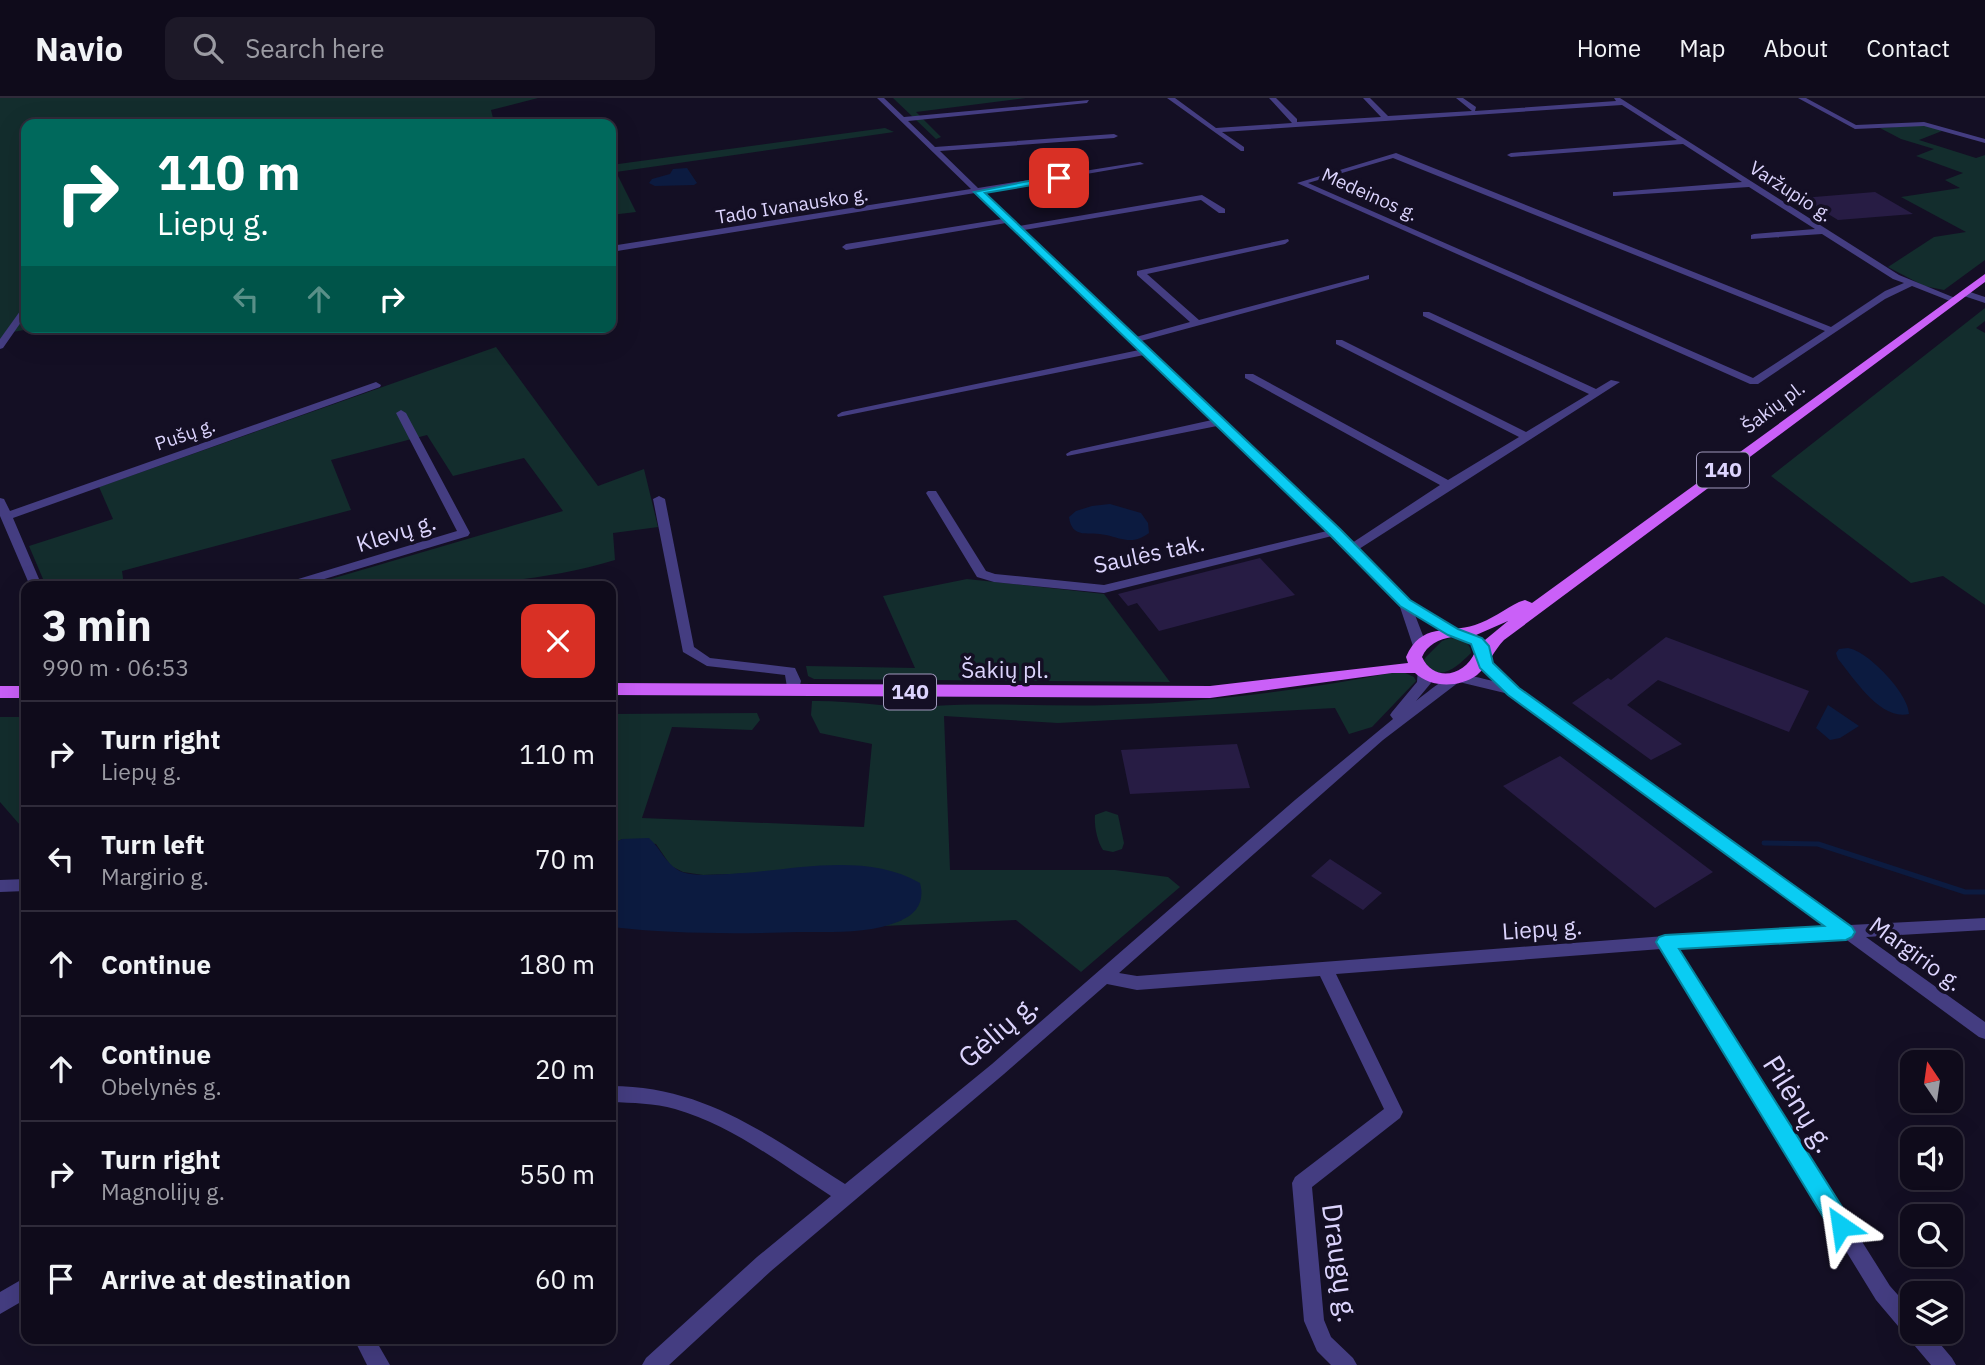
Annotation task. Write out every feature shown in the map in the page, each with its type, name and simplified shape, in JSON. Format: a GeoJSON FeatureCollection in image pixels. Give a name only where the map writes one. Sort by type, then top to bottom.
{"type":"FeatureCollection","features":[{"type":"Feature","properties":{"kind":"main road","name":"Šakių pl."},"geometry":{"type":"LineString","coordinates":[[1483,654],[1490,643],[1985,277]]}},
{"type":"Feature","properties":{"kind":"main road","name":"Šakių pl."},"geometry":{"type":"LineString","coordinates":[[1457,633],[1485,627],[1587,571]]}},
{"type":"Feature","properties":{"kind":"main road"},"geometry":{"type":"LineString","coordinates":[[1457,633],[1476,641],[1483,654]]}},
{"type":"Feature","properties":{"kind":"main road","name":"140"},"geometry":{"type":"LineString","coordinates":[[1457,633],[1437,634],[1419,659],[1434,677],[1458,679],[1483,654]]}},
{"type":"Feature","properties":{"kind":"main road","name":"Šakių pl."},"geometry":{"type":"LineString","coordinates":[[616,689],[1128,694],[1210,692],[1272,686],[1392,668],[1419,659]]}},
{"type":"Feature","properties":{"kind":"main road"},"geometry":{"type":"LineString","coordinates":[[0,692],[21,692]]}},
{"type":"Feature","properties":{"kind":"street"},"geometry":{"type":"LineString","coordinates":[[880,98],[1352,548],[1405,603],[1457,633]]}},
{"type":"Feature","properties":{"kind":"street"},"geometry":{"type":"LineString","coordinates":[[1170,98],[1241,149]]}},
{"type":"Feature","properties":{"kind":"street"},"geometry":{"type":"LineString","coordinates":[[1272,98],[1294,121]]}},
{"type":"Feature","properties":{"kind":"street"},"geometry":{"type":"LineString","coordinates":[[1366,98],[1385,117]]}},
{"type":"Feature","properties":{"kind":"street"},"geometry":{"type":"LineString","coordinates":[[1459,98],[1473,109]]}},
{"type":"Feature","properties":{"kind":"street"},"geometry":{"type":"LineString","coordinates":[[1553,98],[1563,106]]}},
{"type":"Feature","properties":{"kind":"street"},"geometry":{"type":"LineString","coordinates":[[1801,98],[1855,127],[1924,124],[1985,141]]}},
{"type":"Feature","properties":{"kind":"street"},"geometry":{"type":"LineString","coordinates":[[1212,128],[1620,100]]}},
{"type":"Feature","properties":{"kind":"street","name":"Varžupio g."},"geometry":{"type":"LineString","coordinates":[[1620,100],[1910,284],[1985,300]]}},
{"type":"Feature","properties":{"kind":"street"},"geometry":{"type":"LineString","coordinates":[[902,119],[1087,101]]}},
{"type":"Feature","properties":{"kind":"street"},"geometry":{"type":"LineString","coordinates":[[1212,128],[1473,109],[1563,106]]}},
{"type":"Feature","properties":{"kind":"street"},"geometry":{"type":"LineString","coordinates":[[933,149],[1114,136]]}},
{"type":"Feature","properties":{"kind":"street"},"geometry":{"type":"LineString","coordinates":[[1510,155],[1686,142]]}},
{"type":"Feature","properties":{"kind":"street","name":"Medeinos g."},"geometry":{"type":"LineString","coordinates":[[1393,155],[1832,331],[1754,382],[1301,183],[1393,155]]}},
{"type":"Feature","properties":{"kind":"street","name":"Tado Ivanausko g."},"geometry":{"type":"LineString","coordinates":[[616,248],[1140,164]]}},
{"type":"Feature","properties":{"kind":"street"},"geometry":{"type":"LineString","coordinates":[[1616,194],[1752,184]]}},
{"type":"Feature","properties":{"kind":"street"},"geometry":{"type":"LineString","coordinates":[[1017,229],[1202,197],[1222,211]]}},
{"type":"Feature","properties":{"kind":"street"},"geometry":{"type":"LineString","coordinates":[[846,247],[1009,220]]}},
{"type":"Feature","properties":{"kind":"street"},"geometry":{"type":"LineString","coordinates":[[1754,237],[1824,231]]}},
{"type":"Feature","properties":{"kind":"street"},"geometry":{"type":"LineString","coordinates":[[1197,323],[1140,273],[1285,241]]}},
{"type":"Feature","properties":{"kind":"street"},"geometry":{"type":"LineString","coordinates":[[1134,340],[1366,277]]}},
{"type":"Feature","properties":{"kind":"street"},"geometry":{"type":"LineString","coordinates":[[1832,331],[1893,289],[1910,284]]}},
{"type":"Feature","properties":{"kind":"street"},"geometry":{"type":"LineString","coordinates":[[1426,314],[1596,393]]}},
{"type":"Feature","properties":{"kind":"street"},"geometry":{"type":"LineString","coordinates":[[0,346],[21,316]]}},
{"type":"Feature","properties":{"kind":"street"},"geometry":{"type":"LineString","coordinates":[[1339,342],[1526,436]]}},
{"type":"Feature","properties":{"kind":"street"},"geometry":{"type":"LineString","coordinates":[[842,415],[1146,352]]}},
{"type":"Feature","properties":{"kind":"street"},"geometry":{"type":"LineString","coordinates":[[1249,376],[1448,485]]}},
{"type":"Feature","properties":{"kind":"street"},"geometry":{"type":"LineString","coordinates":[[1352,548],[1615,382]]}},
{"type":"Feature","properties":{"kind":"street","name":"Pušų g."},"geometry":{"type":"LineString","coordinates":[[6,516],[376,385]]}},
{"type":"Feature","properties":{"kind":"street","name":"Klevų g."},"geometry":{"type":"LineString","coordinates":[[306,581],[464,533],[401,413]]}},
{"type":"Feature","properties":{"kind":"street"},"geometry":{"type":"LineString","coordinates":[[1071,454],[1219,422]]}},
{"type":"Feature","properties":{"kind":"street","name":"Saulės tak."},"geometry":{"type":"LineString","coordinates":[[932,493],[981,574],[994,578],[1097,590],[1335,532]]}},
{"type":"Feature","properties":{"kind":"street"},"geometry":{"type":"LineString","coordinates":[[659,499],[688,649],[707,662],[790,671],[794,681],[793,690]]}},
{"type":"Feature","properties":{"kind":"street"},"geometry":{"type":"LineString","coordinates":[[0,501],[34,581]]}},
{"type":"Feature","properties":{"kind":"street"},"geometry":{"type":"LineString","coordinates":[[1405,603],[1419,659]]}},
{"type":"Feature","properties":{"kind":"street","name":"Margirio g."},"geometry":{"type":"LineString","coordinates":[[1483,654],[1492,671],[1514,691],[1985,1032]]}},
{"type":"Feature","properties":{"kind":"street","name":"Gėlių g."},"geometry":{"type":"LineString","coordinates":[[1378,737],[1420,689],[1425,678],[1419,659]]}},
{"type":"Feature","properties":{"kind":"street","name":"Margirio g."},"geometry":{"type":"LineString","coordinates":[[1458,679],[1514,691]]}},
{"type":"Feature","properties":{"kind":"street","name":"Gėlių g."},"geometry":{"type":"LineString","coordinates":[[653,1365],[764,1264],[998,1069],[1378,737],[1458,679]]}},
{"type":"Feature","properties":{"kind":"street"},"geometry":{"type":"LineString","coordinates":[[0,886],[21,885]]}},
{"type":"Feature","properties":{"kind":"street","name":"Liepų g."},"geometry":{"type":"LineString","coordinates":[[1103,976],[1137,983],[1665,942],[1985,924]]}},
{"type":"Feature","properties":{"kind":"street","name":"Pilėnų g."},"geometry":{"type":"LineString","coordinates":[[1665,942],[1883,1293],[1900,1313]]}},
{"type":"Feature","properties":{"kind":"street","name":"Draugų g."},"geometry":{"type":"LineString","coordinates":[[1325,968],[1394,1112],[1301,1183],[1314,1321],[1324,1344],[1346,1365]]}},
{"type":"Feature","properties":{"kind":"street"},"geometry":{"type":"LineString","coordinates":[[616,1094],[631,1092],[676,1100],[727,1121],[845,1195]]}},
{"type":"Feature","properties":{"kind":"street"},"geometry":{"type":"LineString","coordinates":[[0,1304],[21,1290]]}},
{"type":"Feature","properties":{"kind":"street"},"geometry":{"type":"LineString","coordinates":[[366,1344],[379,1365]]}},
{"type":"Feature","properties":{"kind":"street"},"geometry":{"type":"LineString","coordinates":[[1927,1344],[1945,1365]]}},
{"type":"Feature","properties":{"kind":"green space"},"geometry":{"type":"Polygon","coordinates":[[[0,98],[538,98],[491,110],[493,119],[21,119],[21,331],[6,333],[0,342],[0,98]]]}},
{"type":"Feature","properties":{"kind":"green space"},"geometry":{"type":"Polygon","coordinates":[[[893,98],[1026,98],[916,112],[941,137],[936,139],[893,98]]]}},
{"type":"Feature","properties":{"kind":"green space"},"geometry":{"type":"Polygon","coordinates":[[[1931,126],[1942,131],[1919,140],[1976,158],[1985,155],[1985,260],[1944,290],[1924,286],[1888,267],[1934,237],[1966,232],[1901,197],[1960,188],[1945,180],[1963,173],[1916,156],[1934,149],[1901,139],[1880,128],[1931,126]]]}},
{"type":"Feature","properties":{"kind":"green space"},"geometry":{"type":"Polygon","coordinates":[[[885,128],[894,132],[616,172],[616,164],[885,128]]]}},
{"type":"Feature","properties":{"kind":"green space"},"geometry":{"type":"Polygon","coordinates":[[[616,172],[636,212],[616,214],[616,172]]]}},
{"type":"Feature","properties":{"kind":"green space"},"geometry":{"type":"Polygon","coordinates":[[[1985,308],[1985,321],[1976,328],[1985,333],[1985,605],[1943,576],[1911,583],[1771,476],[1985,308]]]}},
{"type":"Feature","properties":{"kind":"green space"},"geometry":{"type":"Polygon","coordinates":[[[496,347],[598,486],[644,469],[658,527],[613,533],[615,560],[540,577],[501,581],[324,581],[563,511],[524,458],[453,476],[427,435],[331,460],[351,510],[122,571],[123,581],[44,581],[29,546],[113,519],[99,487],[496,347]]]}},
{"type":"Feature","properties":{"kind":"green space"},"geometry":{"type":"Polygon","coordinates":[[[967,579],[1104,594],[1170,682],[814,679],[808,676],[806,666],[915,668],[883,596],[967,579]]]}},
{"type":"Feature","properties":{"kind":"green space"},"geometry":{"type":"Polygon","coordinates":[[[1450,638],[1467,643],[1471,653],[1454,668],[1441,673],[1435,672],[1424,660],[1442,641],[1450,638]]]}},
{"type":"Feature","properties":{"kind":"green space"},"geometry":{"type":"Polygon","coordinates":[[[1401,671],[1414,677],[1416,681],[1372,727],[1349,734],[1335,708],[1058,723],[944,716],[950,870],[1115,870],[1168,877],[1180,887],[1081,972],[1016,920],[883,926],[902,920],[763,873],[703,875],[683,872],[671,866],[656,844],[622,839],[616,842],[616,714],[757,713],[760,720],[752,730],[672,727],[642,818],[864,827],[872,744],[820,733],[811,715],[812,701],[919,707],[977,704],[1147,704],[1328,684],[1401,671]]]}},
{"type":"Feature","properties":{"kind":"green space"},"geometry":{"type":"Polygon","coordinates":[[[0,717],[21,717],[21,826],[0,802],[0,717]]]}},
{"type":"Feature","properties":{"kind":"green space"},"geometry":{"type":"Polygon","coordinates":[[[1106,811],[1118,815],[1124,843],[1122,849],[1113,852],[1103,850],[1096,828],[1095,815],[1106,811]]]}},
{"type":"Feature","properties":{"kind":"water"},"geometry":{"type":"Polygon","coordinates":[[[687,168],[697,183],[694,185],[655,186],[649,183],[652,179],[670,174],[673,169],[687,168]]]}},
{"type":"Feature","properties":{"kind":"water"},"geometry":{"type":"Polygon","coordinates":[[[1110,504],[1141,513],[1148,523],[1149,533],[1138,539],[1128,540],[1078,532],[1071,524],[1069,517],[1076,511],[1110,504]]]}},
{"type":"Feature","properties":{"kind":"water"},"geometry":{"type":"Polygon","coordinates":[[[1848,648],[1866,657],[1886,675],[1902,696],[1909,714],[1888,711],[1860,687],[1836,653],[1839,649],[1848,648]]]}},
{"type":"Feature","properties":{"kind":"water"},"geometry":{"type":"Polygon","coordinates":[[[1828,705],[1859,726],[1840,738],[1830,740],[1816,728],[1828,705]]]}},
{"type":"Feature","properties":{"kind":"water"},"geometry":{"type":"Polygon","coordinates":[[[649,838],[672,866],[688,874],[730,874],[851,865],[898,873],[920,883],[921,896],[915,911],[900,921],[876,928],[850,931],[705,933],[616,927],[616,842],[622,839],[649,838]]]}},
{"type":"Feature","properties":{"kind":"building"},"geometry":{"type":"Polygon","coordinates":[[[1875,192],[1913,214],[1838,220],[1802,198],[1875,192]]]}},
{"type":"Feature","properties":{"kind":"building"},"geometry":{"type":"Polygon","coordinates":[[[1260,558],[1295,595],[1159,631],[1137,603],[1128,606],[1118,594],[1260,558]]]}},
{"type":"Feature","properties":{"kind":"building"},"geometry":{"type":"Polygon","coordinates":[[[1666,637],[1809,691],[1789,732],[1658,680],[1627,705],[1682,744],[1651,760],[1572,703],[1608,678],[1611,680],[1666,637]]]}},
{"type":"Feature","properties":{"kind":"building"},"geometry":{"type":"Polygon","coordinates":[[[1237,744],[1250,788],[1130,794],[1121,750],[1237,744]]]}},
{"type":"Feature","properties":{"kind":"building"},"geometry":{"type":"Polygon","coordinates":[[[1560,756],[1713,872],[1655,908],[1503,786],[1560,756]]]}},
{"type":"Feature","properties":{"kind":"building"},"geometry":{"type":"Polygon","coordinates":[[[1330,859],[1382,893],[1363,910],[1311,876],[1330,859]]]}},
{"type":"Feature","properties":{"kind":"waterway"},"geometry":{"type":"LineString","coordinates":[[1764,843],[1818,844],[1965,892],[1985,892]]}},
{"type":"Feature","properties":{"kind":"route"},"geometry":{"type":"LineString","coordinates":[[1059,178],[978,192],[1335,532],[1405,603],[1453,632],[1476,641],[1481,646],[1486,664],[1514,691],[1846,932],[1665,942],[1841,1226]]}}]}
